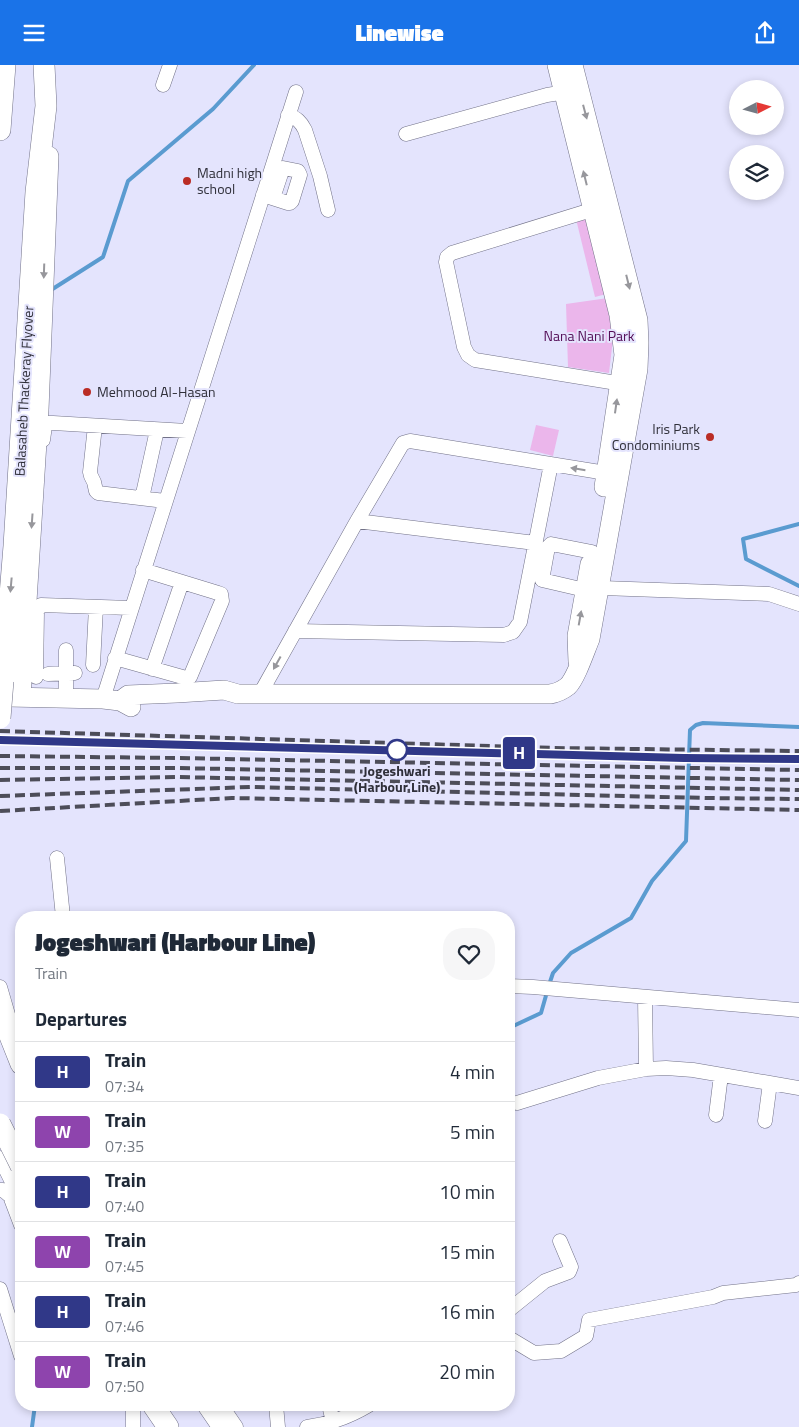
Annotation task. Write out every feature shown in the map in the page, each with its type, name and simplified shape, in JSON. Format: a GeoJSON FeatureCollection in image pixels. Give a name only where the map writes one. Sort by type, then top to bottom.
{"type":"FeatureCollection","features":[{"type":"Feature","properties":{"kind":"main road"},"geometry":{"type":"LineString","coordinates":[[0,130],[5,65]]}},
{"type":"Feature","properties":{"kind":"main road","name":"Balasaheb Thackeray Flyover"},"geometry":{"type":"LineString","coordinates":[[0,718],[14,546],[36,192],[46,106],[44,65]]}},
{"type":"Feature","properties":{"kind":"main road"},"geometry":{"type":"LineString","coordinates":[[0,1011],[15,1049]]}},
{"type":"Feature","properties":{"kind":"main road"},"geometry":{"type":"LineString","coordinates":[[0,1124],[9,1164]]}},
{"type":"Feature","properties":{"kind":"main road"},"geometry":{"type":"LineString","coordinates":[[157,1411],[168,1427]]}},
{"type":"Feature","properties":{"kind":"main road"},"geometry":{"type":"LineString","coordinates":[[212,1411],[223,1427]]}},
{"type":"Feature","properties":{"kind":"street"},"geometry":{"type":"LineString","coordinates":[[21,697],[39,400],[52,65]]}},
{"type":"Feature","properties":{"kind":"street"},"geometry":{"type":"LineString","coordinates":[[163,85],[170,65]]}},
{"type":"Feature","properties":{"kind":"street"},"geometry":{"type":"LineString","coordinates":[[2,689],[21,697],[111,700],[128,695],[224,690],[260,694],[550,695],[569,685],[579,666],[577,636],[590,587],[627,385],[613,257],[566,67]]}},
{"type":"Feature","properties":{"kind":"street"},"geometry":{"type":"LineString","coordinates":[[111,700],[114,659],[187,431],[268,197],[288,115],[296,91]]}},
{"type":"Feature","properties":{"kind":"street"},"geometry":{"type":"LineString","coordinates":[[406,134],[547,95],[572,92]]}},
{"type":"Feature","properties":{"kind":"street"},"geometry":{"type":"LineString","coordinates":[[288,115],[298,120],[305,131],[320,176],[328,210]]}},
{"type":"Feature","properties":{"kind":"street"},"geometry":{"type":"LineString","coordinates":[[601,207],[452,253],[447,257],[446,262],[464,347],[468,355],[475,360],[627,385]]}},
{"type":"Feature","properties":{"kind":"street"},"geometry":{"type":"LineString","coordinates":[[590,587],[592,552],[606,473],[627,385]]}},
{"type":"Feature","properties":{"kind":"street"},"geometry":{"type":"LineString","coordinates":[[41,488],[43,429],[45,426],[53,423],[187,431]]}},
{"type":"Feature","properties":{"kind":"street"},"geometry":{"type":"LineString","coordinates":[[95,425],[90,472],[96,491],[98,493],[165,501]]}},
{"type":"Feature","properties":{"kind":"street"},"geometry":{"type":"LineString","coordinates":[[142,498],[157,430]]}},
{"type":"Feature","properties":{"kind":"street"},"geometry":{"type":"LineString","coordinates":[[260,694],[356,521],[403,443],[410,441],[606,473]]}},
{"type":"Feature","properties":{"kind":"street"},"geometry":{"type":"LineString","coordinates":[[295,631],[504,635],[513,632],[520,622],[551,464]]}},
{"type":"Feature","properties":{"kind":"street"},"geometry":{"type":"LineString","coordinates":[[356,521],[535,543]]}},
{"type":"Feature","properties":{"kind":"street"},"geometry":{"type":"LineString","coordinates":[[592,552],[551,544],[548,547],[542,580],[590,587],[769,594],[799,604]]}},
{"type":"Feature","properties":{"kind":"street"},"geometry":{"type":"LineString","coordinates":[[114,659],[186,678],[190,677],[222,601],[221,594],[143,570]]}},
{"type":"Feature","properties":{"kind":"street"},"geometry":{"type":"LineString","coordinates":[[152,669],[182,582]]}},
{"type":"Feature","properties":{"kind":"street"},"geometry":{"type":"LineString","coordinates":[[71,674],[42,676],[38,608],[44,605],[131,608]]}},
{"type":"Feature","properties":{"kind":"street"},"geometry":{"type":"LineString","coordinates":[[93,665],[96,607]]}},
{"type":"Feature","properties":{"kind":"street"},"geometry":{"type":"LineString","coordinates":[[66,651],[71,674],[66,699]]}},
{"type":"Feature","properties":{"kind":"street"},"geometry":{"type":"LineString","coordinates":[[57,858],[62,911]]}},
{"type":"Feature","properties":{"kind":"street"},"geometry":{"type":"LineString","coordinates":[[515,986],[799,1010]]}},
{"type":"Feature","properties":{"kind":"street"},"geometry":{"type":"LineString","coordinates":[[0,987],[15,1033]]}},
{"type":"Feature","properties":{"kind":"street"},"geometry":{"type":"LineString","coordinates":[[645,997],[646,1069]]}},
{"type":"Feature","properties":{"kind":"street"},"geometry":{"type":"LineString","coordinates":[[517,1103],[598,1078],[666,1067],[799,1088]]}},
{"type":"Feature","properties":{"kind":"street"},"geometry":{"type":"LineString","coordinates":[[716,1115],[721,1075]]}},
{"type":"Feature","properties":{"kind":"street"},"geometry":{"type":"LineString","coordinates":[[765,1121],[770,1083]]}},
{"type":"Feature","properties":{"kind":"street"},"geometry":{"type":"LineString","coordinates":[[9,1164],[15,1182]]}},
{"type":"Feature","properties":{"kind":"street"},"geometry":{"type":"LineString","coordinates":[[0,1190],[3,1190],[10,1196],[15,1209]]}},
{"type":"Feature","properties":{"kind":"street"},"geometry":{"type":"LineString","coordinates":[[515,1305],[545,1281],[569,1272],[571,1267],[560,1241]]}},
{"type":"Feature","properties":{"kind":"street"},"geometry":{"type":"LineString","coordinates":[[515,1342],[534,1353],[561,1351],[586,1336],[589,1320],[713,1297],[723,1293],[796,1285],[799,1283]]}},
{"type":"Feature","properties":{"kind":"street"},"geometry":{"type":"LineString","coordinates":[[0,1289],[15,1337]]}},
{"type":"Feature","properties":{"kind":"street"},"geometry":{"type":"LineString","coordinates":[[133,1411],[133,1427]]}},
{"type":"Feature","properties":{"kind":"street"},"geometry":{"type":"LineString","coordinates":[[225,1411],[236,1427]]}},
{"type":"Feature","properties":{"kind":"street"},"geometry":{"type":"LineString","coordinates":[[277,1411],[278,1427]]}},
{"type":"Feature","properties":{"kind":"street"},"geometry":{"type":"LineString","coordinates":[[330,1411],[333,1422]]}},
{"type":"Feature","properties":{"kind":"street"},"geometry":{"type":"LineString","coordinates":[[307,1427],[327,1424],[359,1411]]}},
{"type":"Feature","properties":{"kind":"green space"},"geometry":{"type":"Polygon","coordinates":[[[599,213],[618,291],[595,297],[576,219],[599,213]]]}},
{"type":"Feature","properties":{"kind":"green space","name":"Nana Nani Park"},"geometry":{"type":"Polygon","coordinates":[[[608,298],[613,339],[609,373],[568,367],[566,304],[608,298]]]}},
{"type":"Feature","properties":{"kind":"green space"},"geometry":{"type":"Polygon","coordinates":[[[536,425],[559,430],[553,456],[530,450],[536,425]]]}},
{"type":"Feature","properties":{"kind":"waterway"},"geometry":{"type":"LineString","coordinates":[[51,290],[103,257],[128,181],[213,109],[254,65]]}},
{"type":"Feature","properties":{"kind":"waterway"},"geometry":{"type":"LineString","coordinates":[[799,524],[743,539],[746,559],[799,586]]}},
{"type":"Feature","properties":{"kind":"waterway"},"geometry":{"type":"LineString","coordinates":[[549,985],[553,973],[571,953],[631,918],[652,881],[686,841],[690,730],[696,725],[703,723],[799,727]]}},
{"type":"Feature","properties":{"kind":"waterway"},"geometry":{"type":"LineString","coordinates":[[515,1025],[541,1013],[547,992]]}},
{"type":"Feature","properties":{"kind":"waterway"},"geometry":{"type":"LineString","coordinates":[[32,1427],[34,1411]]}},
{"type":"Feature","properties":{"kind":"railway"},"geometry":{"type":"LineString","coordinates":[[0,731],[554,748],[799,751]]}},
{"type":"Feature","properties":{"kind":"railway"},"geometry":{"type":"LineString","coordinates":[[0,740],[347,749]]}},
{"type":"Feature","properties":{"kind":"railway"},"geometry":{"type":"LineString","coordinates":[[0,756],[799,770]]}},
{"type":"Feature","properties":{"kind":"railway"},"geometry":{"type":"LineString","coordinates":[[625,756],[799,759]]}},
{"type":"Feature","properties":{"kind":"railway"},"geometry":{"type":"LineString","coordinates":[[0,768],[175,768],[799,780]]}},
{"type":"Feature","properties":{"kind":"railway"},"geometry":{"type":"LineString","coordinates":[[0,780],[176,777],[799,790]]}},
{"type":"Feature","properties":{"kind":"railway"},"geometry":{"type":"LineString","coordinates":[[0,796],[250,787],[799,799]]}},
{"type":"Feature","properties":{"kind":"railway"},"geometry":{"type":"LineString","coordinates":[[0,811],[232,798],[799,810]]}},
{"type":"Feature","properties":{"kind":"train","name":"H"},"geometry":{"type":"LineString","coordinates":[[0,740],[684,758],[799,759]]}},
{"type":"Feature","properties":{"kind":"place","name":"Madni high school"},"geometry":{"type":"Point","coordinates":[187,181]}},
{"type":"Feature","properties":{"kind":"place","name":"Mehmood Al-Hasan"},"geometry":{"type":"Point","coordinates":[87,392]}},
{"type":"Feature","properties":{"kind":"place","name":"Iris Park Condominiums"},"geometry":{"type":"Point","coordinates":[710,437]}},
{"type":"Feature","properties":{"kind":"place","name":"Jogeshwari (Harbour Line)"},"geometry":{"type":"Point","coordinates":[397,750]}}]}
